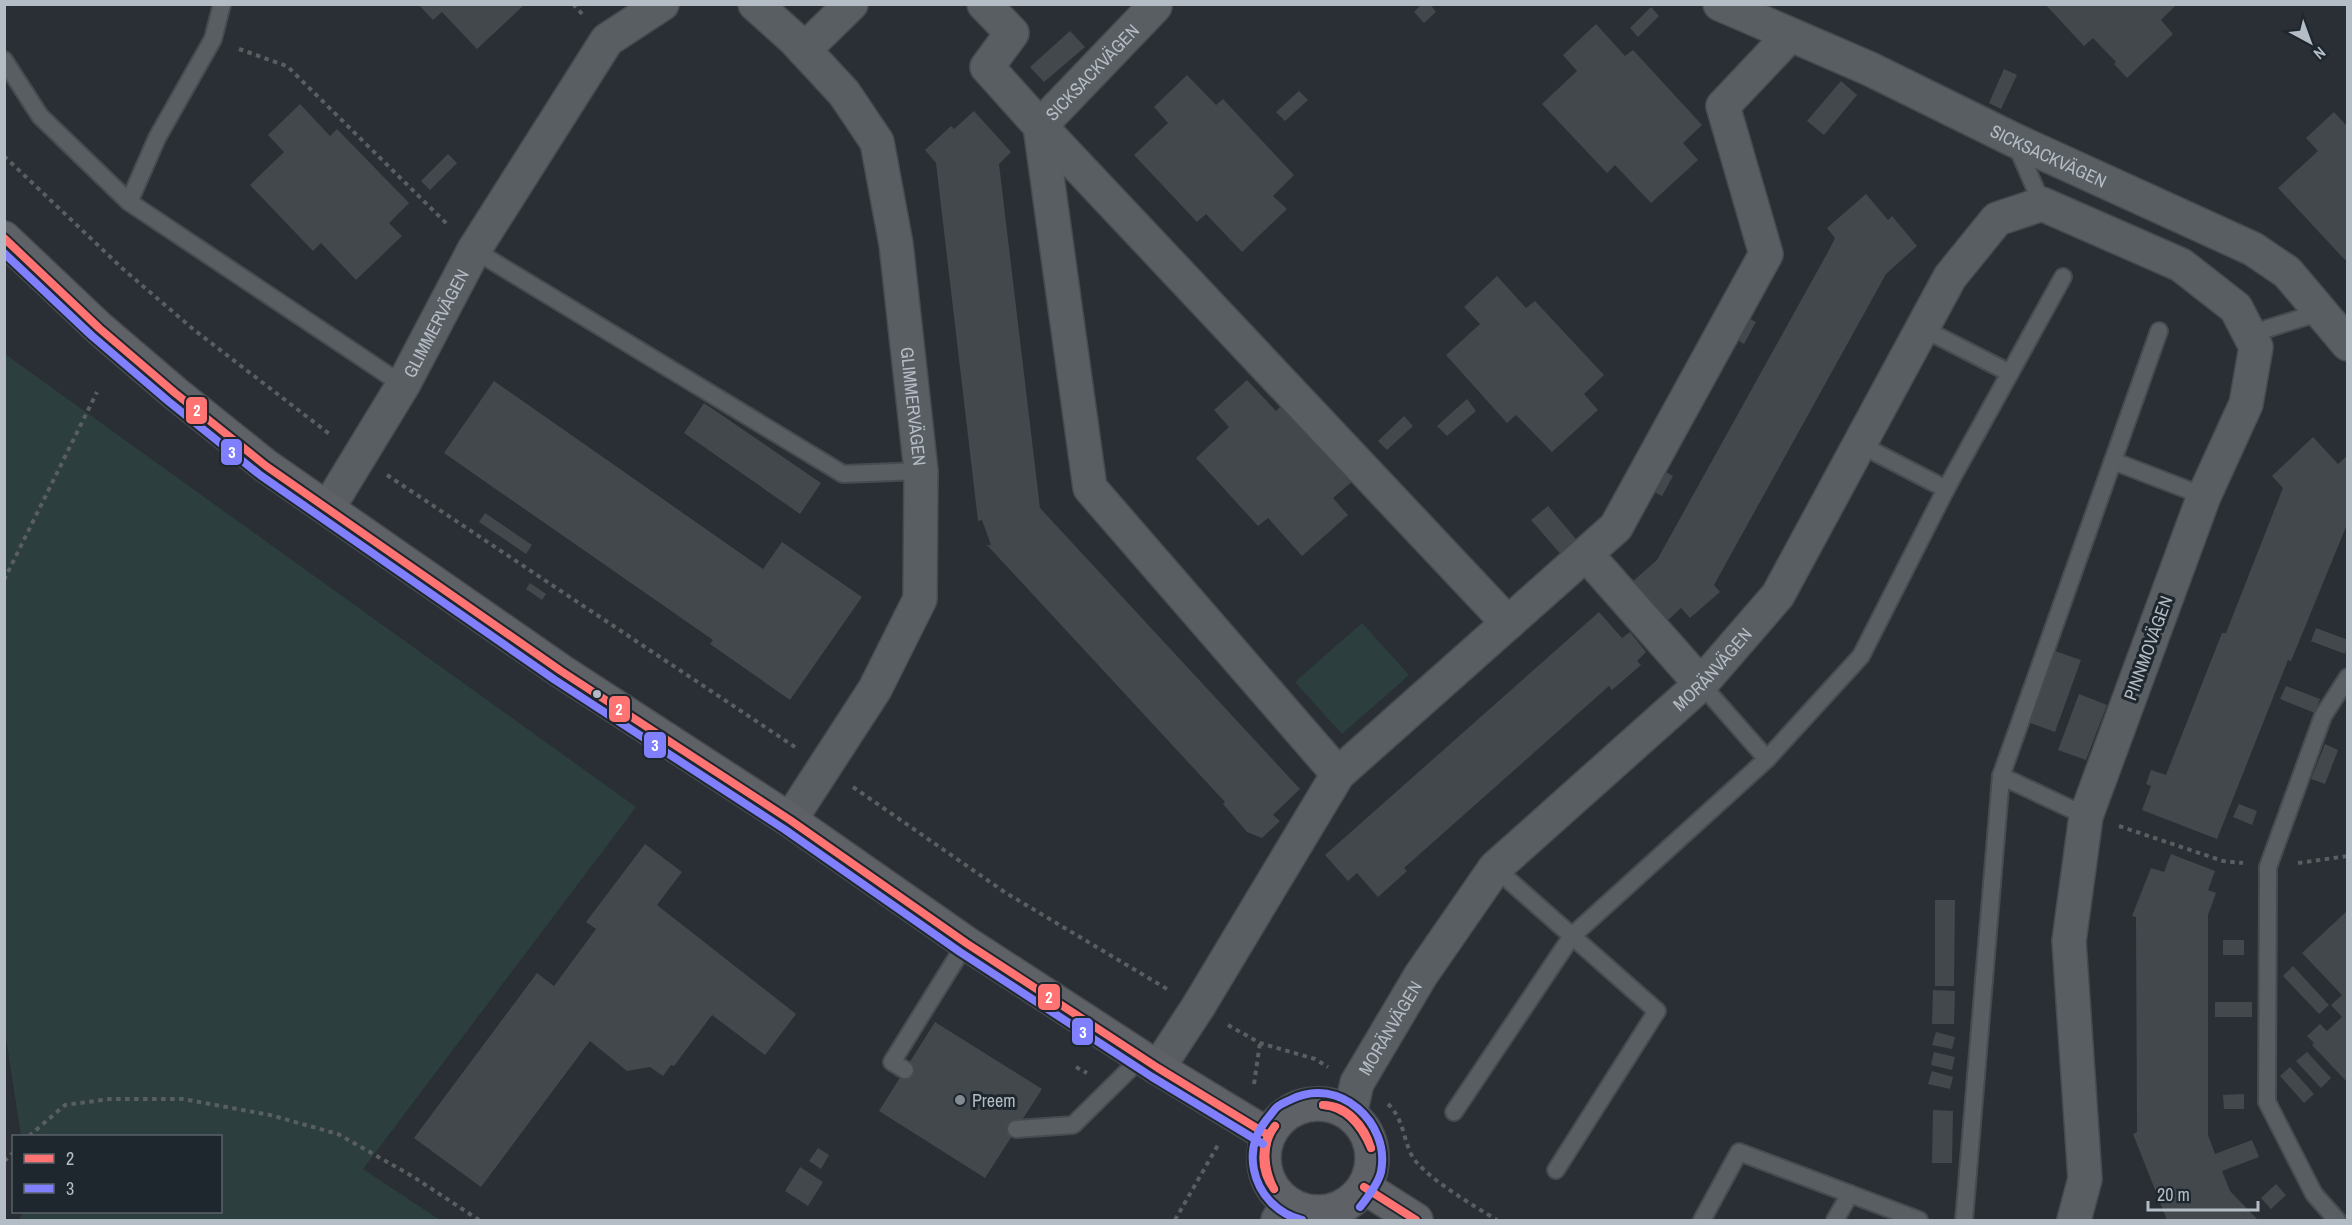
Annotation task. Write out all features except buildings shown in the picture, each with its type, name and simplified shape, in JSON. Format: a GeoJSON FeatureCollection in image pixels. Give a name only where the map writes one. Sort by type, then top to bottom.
{"type":"FeatureCollection","features":[{"type":"Feature","properties":{"kind":"street","name":"GLIMMERVÄGEN"},"geometry":{"type":"LineString","coordinates":[[328,508],[403,385],[474,250],[607,40],[662,4]]}},
{"type":"Feature","properties":{"kind":"street","name":"GLIMMERVÄGEN"},"geometry":{"type":"LineString","coordinates":[[755,4],[804,50],[844,93],[877,142],[896,244],[921,471],[920,599],[875,689],[790,820]]}},
{"type":"Feature","properties":{"kind":"street"},"geometry":{"type":"LineString","coordinates":[[804,50],[851,4]]}},
{"type":"Feature","properties":{"kind":"street","name":"SICKSACKVÄGEN"},"geometry":{"type":"LineString","coordinates":[[984,4],[1012,33],[987,67],[1040,126],[1155,6],[1153,4]]}},
{"type":"Feature","properties":{"kind":"street","name":"SICKSACKVÄGEN"},"geometry":{"type":"LineString","coordinates":[[1720,4],[1870,69],[2014,140],[2253,249],[2287,272],[2348,344]]}},
{"type":"Feature","properties":{"kind":"street"},"geometry":{"type":"LineString","coordinates":[[1150,1063],[1198,1007],[1338,774],[1616,527],[1766,254],[1723,106],[1790,35]]}},
{"type":"Feature","properties":{"kind":"street"},"geometry":{"type":"LineString","coordinates":[[1040,126],[1508,623]]}},
{"type":"Feature","properties":{"kind":"street"},"geometry":{"type":"LineString","coordinates":[[1040,126],[1090,488],[1338,774]]}},
{"type":"Feature","properties":{"kind":"street","name":"MORÄNVÄGEN"},"geometry":{"type":"LineString","coordinates":[[1350,1114],[1357,1083],[1421,975],[1495,868],[1701,684],[1778,594],[1924,329],[1950,277],[1997,219],[2042,204]]}},
{"type":"Feature","properties":{"kind":"street","name":"PINNMOVÄGEN"},"geometry":{"type":"LineString","coordinates":[[2042,204],[2181,266],[2236,308],[2256,347],[2246,404],[2204,496],[2086,816],[2069,941],[2085,1179],[2074,1221]]}},
{"type":"Feature","properties":{"kind":"street"},"geometry":{"type":"LineString","coordinates":[[4,237],[99,328],[266,466],[561,671],[790,820],[966,943],[1150,1063],[1268,1136]]}},
{"type":"Feature","properties":{"kind":"street"},"geometry":{"type":"LineString","coordinates":[[1586,554],[1701,684]]}},
{"type":"Feature","properties":{"kind":"street"},"geometry":{"type":"LineString","coordinates":[[1320,1103],[1350,1114],[1361,1125],[1369,1139],[1372,1156],[1370,1172],[1364,1186],[1352,1200],[1338,1209],[1321,1212],[1283,1212],[1263,1165],[1268,1136],[1277,1122],[1289,1112],[1304,1105],[1320,1103]]}},
{"type":"Feature","properties":{"kind":"street"},"geometry":{"type":"LineString","coordinates":[[1364,1186],[1416,1221]]}},
{"type":"Feature","properties":{"kind":"lane"},"geometry":{"type":"LineString","coordinates":[[129,202],[157,138],[213,39],[222,4]]}},
{"type":"Feature","properties":{"kind":"lane"},"geometry":{"type":"LineString","coordinates":[[4,60],[39,116],[129,202],[403,385]]}},
{"type":"Feature","properties":{"kind":"lane"},"geometry":{"type":"LineString","coordinates":[[2014,140],[2042,204]]}},
{"type":"Feature","properties":{"kind":"lane"},"geometry":{"type":"LineString","coordinates":[[474,250],[843,474],[921,471]]}},
{"type":"Feature","properties":{"kind":"lane"},"geometry":{"type":"LineString","coordinates":[[1454,1112],[1572,936],[1767,759],[1861,656],[1946,489],[2063,277]]}},
{"type":"Feature","properties":{"kind":"lane"},"geometry":{"type":"LineString","coordinates":[[2250,334],[2321,312]]}},
{"type":"Feature","properties":{"kind":"lane"},"geometry":{"type":"LineString","coordinates":[[1924,329],[2010,373]]}},
{"type":"Feature","properties":{"kind":"lane"},"geometry":{"type":"LineString","coordinates":[[1964,1221],[2001,776],[2159,331]]}},
{"type":"Feature","properties":{"kind":"lane"},"geometry":{"type":"LineString","coordinates":[[1859,444],[1946,489]]}},
{"type":"Feature","properties":{"kind":"lane"},"geometry":{"type":"LineString","coordinates":[[2113,461],[2204,496]]}},
{"type":"Feature","properties":{"kind":"lane"},"geometry":{"type":"LineString","coordinates":[[2337,1221],[2314,1194],[2267,1102],[2268,867],[2322,716],[2348,677]]}},
{"type":"Feature","properties":{"kind":"lane"},"geometry":{"type":"LineString","coordinates":[[1701,684],[1767,759]]}},
{"type":"Feature","properties":{"kind":"lane"},"geometry":{"type":"LineString","coordinates":[[2001,776],[2086,816]]}},
{"type":"Feature","properties":{"kind":"lane"},"geometry":{"type":"LineString","coordinates":[[1495,868],[1657,1011],[1556,1170]]}},
{"type":"Feature","properties":{"kind":"lane"},"geometry":{"type":"LineString","coordinates":[[905,1070],[892,1062],[966,943]]}},
{"type":"Feature","properties":{"kind":"lane"},"geometry":{"type":"LineString","coordinates":[[1016,1129],[1072,1125],[1150,1063]]}},
{"type":"Feature","properties":{"kind":"lane"},"geometry":{"type":"LineString","coordinates":[[1702,1221],[1739,1152],[1918,1221]]}},
{"type":"Feature","properties":{"kind":"lane"},"geometry":{"type":"LineString","coordinates":[[1835,1221],[1850,1194]]}},
{"type":"Feature","properties":{"kind":"path"},"geometry":{"type":"LineString","coordinates":[[213,39],[287,66],[474,250]]}},
{"type":"Feature","properties":{"kind":"path"},"geometry":{"type":"LineString","coordinates":[[4,156],[132,277],[193,329],[360,457],[825,767],[1006,893],[1109,957],[1260,1043]]}},
{"type":"Feature","properties":{"kind":"path"},"geometry":{"type":"LineString","coordinates":[[4,580],[97,392]]}},
{"type":"Feature","properties":{"kind":"path"},"geometry":{"type":"LineString","coordinates":[[2086,816],[2223,861],[2268,867],[2348,856]]}},
{"type":"Feature","properties":{"kind":"path"},"geometry":{"type":"LineString","coordinates":[[31,1135],[65,1105],[110,1099],[183,1099],[270,1115],[338,1134],[412,1176],[479,1221]]}},
{"type":"Feature","properties":{"kind":"path"},"geometry":{"type":"LineString","coordinates":[[1175,1221],[1215,1151]]}},
{"type":"Feature","properties":{"kind":"shaded area"},"geometry":{"type":"Polygon","coordinates":[[[5,354],[636,807],[363,1169],[440,1220],[19,1220],[22,1213],[222,1213],[222,1135],[21,1135],[4,1036],[5,354]]]}},
{"type":"Feature","properties":{"kind":"shaded area"},"geometry":{"type":"Polygon","coordinates":[[[1362,623],[1409,675],[1342,734],[1295,682],[1362,623]]]}},
{"type":"Feature","properties":{"kind":"transit line","name":"2"},"geometry":{"type":"LineString","coordinates":[[4,238],[99,328],[266,466],[561,671],[790,820],[966,943],[1158,1068],[1268,1135]]}},
{"type":"Feature","properties":{"kind":"transit line","name":"3"},"geometry":{"type":"LineString","coordinates":[[4,253],[92,336],[260,475],[555,680],[784,829],[960,952],[1152,1077],[1263,1144]]}},
{"type":"Feature","properties":{"kind":"transit line","name":"3"},"geometry":{"type":"LineString","coordinates":[[1302,1220],[1285,1213],[1265,1195],[1254,1170],[1253,1156],[1254,1143],[1259,1131],[1275,1109],[1281,1104],[1309,1093],[1327,1094],[1343,1099],[1358,1108],[1378,1136],[1382,1154],[1380,1177],[1360,1207]]}},
{"type":"Feature","properties":{"kind":"transit line","name":"2"},"geometry":{"type":"LineString","coordinates":[[1323,1105],[1340,1110],[1353,1119],[1371,1148]]}},
{"type":"Feature","properties":{"kind":"transit line","name":"2"},"geometry":{"type":"LineString","coordinates":[[1323,1105],[1340,1109],[1354,1118],[1371,1148]]}},
{"type":"Feature","properties":{"kind":"transit line","name":"2"},"geometry":{"type":"LineString","coordinates":[[1274,1189],[1266,1174],[1263,1158],[1266,1141],[1275,1126]]}},
{"type":"Feature","properties":{"kind":"transit line","name":"2"},"geometry":{"type":"LineString","coordinates":[[1274,1189],[1266,1165],[1266,1149],[1275,1126]]}},
{"type":"Feature","properties":{"kind":"transit line","name":"2"},"geometry":{"type":"LineString","coordinates":[[1364,1187],[1416,1220]]}},
{"type":"Feature","properties":{"kind":"place","name":"Preem"},"geometry":{"type":"Point","coordinates":[960,1100]}}]}
